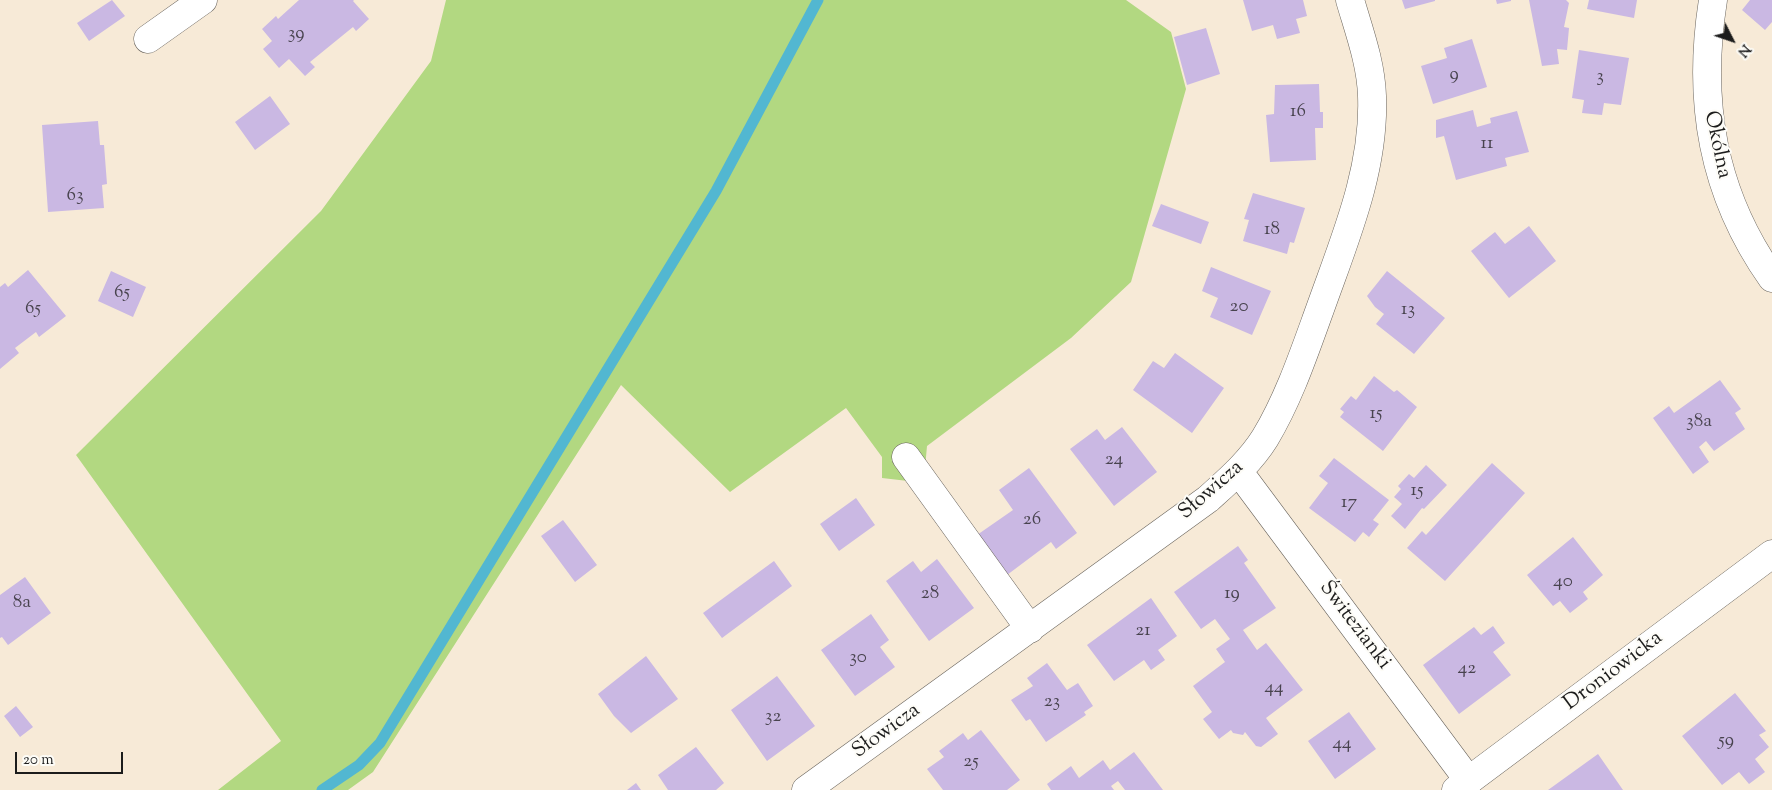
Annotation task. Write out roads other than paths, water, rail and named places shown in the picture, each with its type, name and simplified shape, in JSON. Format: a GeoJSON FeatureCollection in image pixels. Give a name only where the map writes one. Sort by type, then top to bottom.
{"type":"FeatureCollection","features":[{"type":"Feature","properties":{"kind":"street"},"geometry":{"type":"LineString","coordinates":[[148,39],[203,0]]}},
{"type":"Feature","properties":{"kind":"street","name":"Słowicza"},"geometry":{"type":"LineString","coordinates":[[806,790],[1201,504],[1239,472],[1264,439],[1283,403],[1348,230],[1368,154],[1372,97],[1369,70],[1350,0]]}},
{"type":"Feature","properties":{"kind":"street","name":"Okólna"},"geometry":{"type":"LineString","coordinates":[[1713,0],[1706,68],[1707,104],[1713,141],[1733,208],[1748,240],[1772,278]]}},
{"type":"Feature","properties":{"kind":"street"},"geometry":{"type":"LineString","coordinates":[[906,457],[1030,628]]}},
{"type":"Feature","properties":{"kind":"street","name":"Świtezianki"},"geometry":{"type":"LineString","coordinates":[[1239,472],[1474,783]]}},
{"type":"Feature","properties":{"kind":"street","name":"Droniowicka"},"geometry":{"type":"LineString","coordinates":[[1474,783],[1772,554]]}},
{"type":"Feature","properties":{"kind":"waterway"},"geometry":{"type":"LineString","coordinates":[[322,790],[359,765],[380,743],[716,191],[818,0]]}}]}
